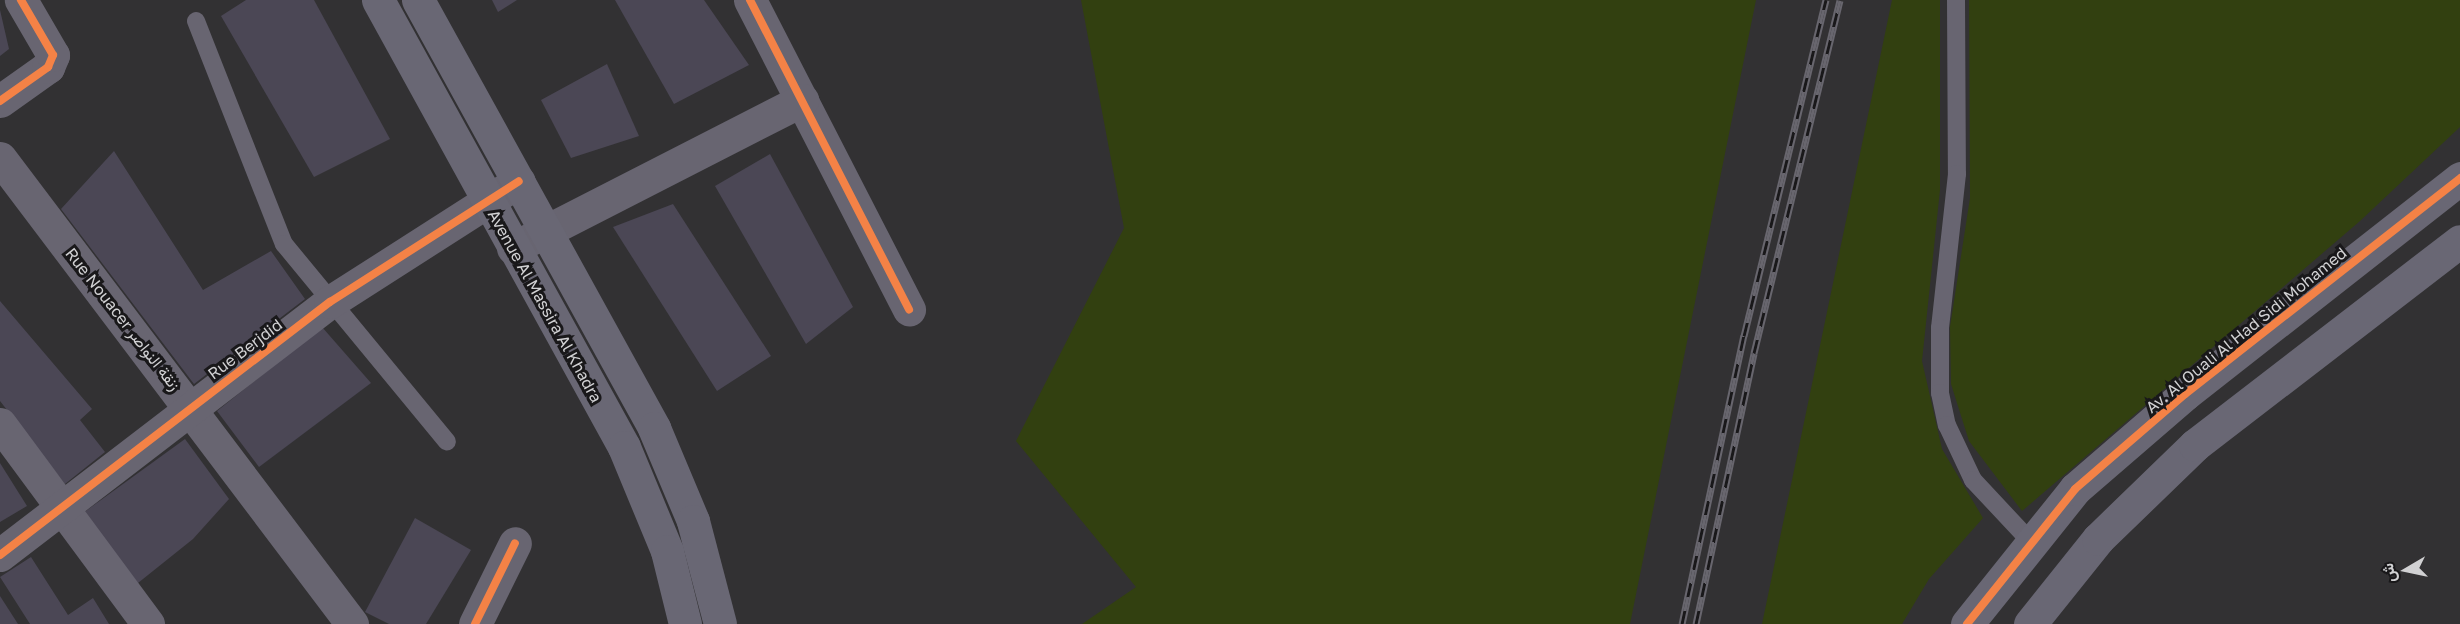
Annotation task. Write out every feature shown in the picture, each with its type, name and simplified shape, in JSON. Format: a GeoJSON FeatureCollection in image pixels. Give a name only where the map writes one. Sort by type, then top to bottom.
{"type":"FeatureCollection","features":[{"type":"Feature","properties":{"kind":"main road","name":"Avenue Al Massira Al Khadra"},"geometry":{"type":"LineString","coordinates":[[378,0],[645,494],[685,624]]}},
{"type":"Feature","properties":{"kind":"main road"},"geometry":{"type":"LineString","coordinates":[[418,0],[519,181],[675,473],[720,624]]}},
{"type":"Feature","properties":{"kind":"main road","name":"Av. Al Ouali Al Had Sidi Mohamed"},"geometry":{"type":"LineString","coordinates":[[1967,624],[2030,541],[2075,489],[2185,394],[2460,178]]}},
{"type":"Feature","properties":{"kind":"main road"},"geometry":{"type":"LineString","coordinates":[[2030,624],[2098,539],[2187,453],[2460,241]]}},
{"type":"Feature","properties":{"kind":"street"},"geometry":{"type":"LineString","coordinates":[[0,101],[48,67],[52,49],[21,0]]}},
{"type":"Feature","properties":{"kind":"street"},"geometry":{"type":"LineString","coordinates":[[750,0],[909,310]]}},
{"type":"Feature","properties":{"kind":"street"},"geometry":{"type":"LineString","coordinates":[[513,248],[802,100]]}},
{"type":"Feature","properties":{"kind":"street","name":"Rue Nouacer زنقة النواصر"},"geometry":{"type":"LineString","coordinates":[[0,158],[192,406],[352,624]]}},
{"type":"Feature","properties":{"kind":"street","name":"Rue Berjdid"},"geometry":{"type":"LineString","coordinates":[[0,555],[330,302],[486,198],[519,181]]}},
{"type":"Feature","properties":{"kind":"street"},"geometry":{"type":"LineString","coordinates":[[0,424],[59,510],[148,624]]}},
{"type":"Feature","properties":{"kind":"street"},"geometry":{"type":"LineString","coordinates":[[474,624],[515,543]]}},
{"type":"Feature","properties":{"kind":"lane"},"geometry":{"type":"LineString","coordinates":[[1956,0],[1957,174],[1940,328],[1940,393],[1947,425],[1973,480],[2030,541]]}},
{"type":"Feature","properties":{"kind":"lane"},"geometry":{"type":"LineString","coordinates":[[196,21],[284,244],[447,442]]}},
{"type":"Feature","properties":{"kind":"green space"},"geometry":{"type":"Polygon","coordinates":[[[1081,0],[1756,0],[1630,624],[1082,624],[1136,587],[1016,441],[1124,228],[1081,0]]]}},
{"type":"Feature","properties":{"kind":"green space"},"geometry":{"type":"Polygon","coordinates":[[[1892,0],[1940,0],[1940,190],[1922,361],[1942,449],[1983,518],[1929,579],[1902,624],[1762,624],[1892,0]]]}},
{"type":"Feature","properties":{"kind":"green space"},"geometry":{"type":"Polygon","coordinates":[[[1969,0],[2460,0],[2460,127],[2360,221],[2022,511],[1969,441],[1951,384],[1950,327],[1970,198],[1969,0]]]}},
{"type":"Feature","properties":{"kind":"building"},"geometry":{"type":"Polygon","coordinates":[[[246,0],[314,0],[390,139],[314,177],[221,16],[246,0]]]}},
{"type":"Feature","properties":{"kind":"building"},"geometry":{"type":"Polygon","coordinates":[[[492,0],[517,0],[498,12],[492,0]]]}},
{"type":"Feature","properties":{"kind":"building"},"geometry":{"type":"Polygon","coordinates":[[[615,0],[704,0],[749,65],[674,104],[615,0]]]}},
{"type":"Feature","properties":{"kind":"building"},"geometry":{"type":"Polygon","coordinates":[[[0,10],[9,49],[0,56],[0,10]]]}},
{"type":"Feature","properties":{"kind":"building"},"geometry":{"type":"Polygon","coordinates":[[[607,64],[639,136],[571,158],[541,100],[607,64]]]}},
{"type":"Feature","properties":{"kind":"building"},"geometry":{"type":"Polygon","coordinates":[[[114,151],[203,290],[271,251],[305,299],[194,384],[61,209],[114,151]]]}},
{"type":"Feature","properties":{"kind":"building"},"geometry":{"type":"Polygon","coordinates":[[[770,154],[853,307],[806,344],[715,186],[770,154]]]}},
{"type":"Feature","properties":{"kind":"building"},"geometry":{"type":"Polygon","coordinates":[[[673,204],[771,356],[717,391],[613,227],[673,204]]]}},
{"type":"Feature","properties":{"kind":"building"},"geometry":{"type":"Polygon","coordinates":[[[0,301],[92,409],[80,420],[105,452],[65,484],[0,401],[0,301]]]}},
{"type":"Feature","properties":{"kind":"building"},"geometry":{"type":"Polygon","coordinates":[[[322,327],[371,383],[259,467],[217,411],[322,327]]]}},
{"type":"Feature","properties":{"kind":"building"},"geometry":{"type":"Polygon","coordinates":[[[185,439],[229,499],[193,539],[138,583],[83,513],[185,439]]]}},
{"type":"Feature","properties":{"kind":"building"},"geometry":{"type":"Polygon","coordinates":[[[0,463],[27,506],[0,522],[0,463]]]}},
{"type":"Feature","properties":{"kind":"building"},"geometry":{"type":"Polygon","coordinates":[[[415,518],[471,550],[426,624],[389,624],[365,612],[415,518]]]}},
{"type":"Feature","properties":{"kind":"building"},"geometry":{"type":"Polygon","coordinates":[[[31,557],[68,615],[93,598],[109,624],[30,624],[0,577],[31,557]]]}},
{"type":"Feature","properties":{"kind":"building"},"geometry":{"type":"Polygon","coordinates":[[[0,596],[18,624],[0,624],[0,596]]]}},
{"type":"Feature","properties":{"kind":"railway"},"geometry":{"type":"LineString","coordinates":[[1682,624],[1744,336],[1826,0]]}},
{"type":"Feature","properties":{"kind":"railway"},"geometry":{"type":"LineString","coordinates":[[1696,624],[1754,353],[1840,0]]}},
{"type":"Feature","properties":{"kind":"cycle path"},"geometry":{"type":"LineString","coordinates":[[0,101],[48,67],[53,55],[21,0]]}},
{"type":"Feature","properties":{"kind":"cycle path"},"geometry":{"type":"LineString","coordinates":[[750,0],[909,310]]}},
{"type":"Feature","properties":{"kind":"cycle path"},"geometry":{"type":"LineString","coordinates":[[1967,624],[2075,489],[2185,394],[2460,178]]}},
{"type":"Feature","properties":{"kind":"cycle path"},"geometry":{"type":"LineString","coordinates":[[0,555],[330,302],[519,181]]}},
{"type":"Feature","properties":{"kind":"cycle path"},"geometry":{"type":"LineString","coordinates":[[475,624],[515,543]]}}]}
